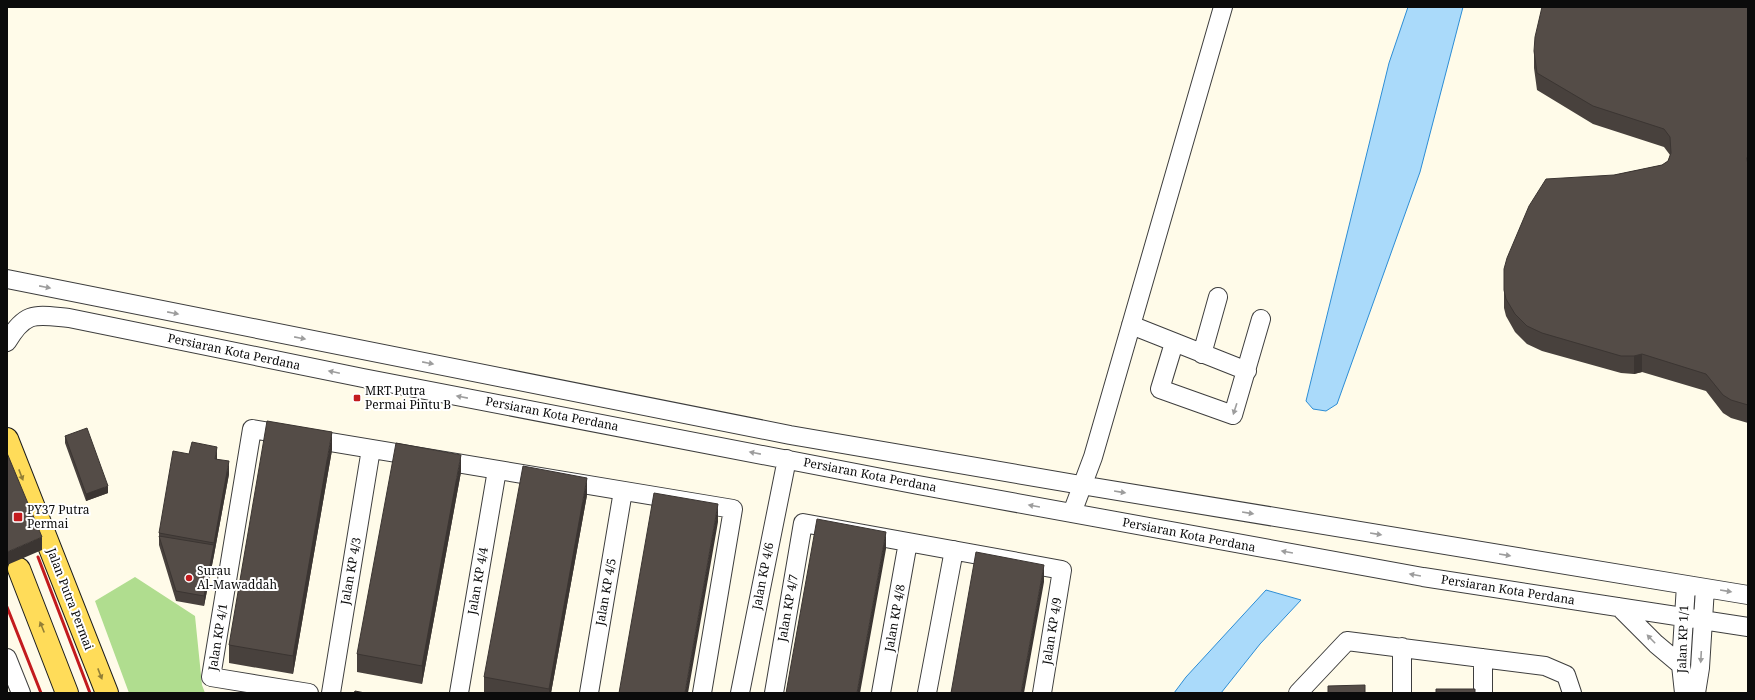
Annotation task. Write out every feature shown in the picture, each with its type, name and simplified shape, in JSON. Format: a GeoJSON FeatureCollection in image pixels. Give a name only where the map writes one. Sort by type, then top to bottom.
{"type":"FeatureCollection","features":[{"type":"Feature","properties":{"kind":"main road","name":"Jalan Putra Permai"},"geometry":{"type":"LineString","coordinates":[[7,439],[107,693]]}},
{"type":"Feature","properties":{"kind":"main road"},"geometry":{"type":"LineString","coordinates":[[19,569],[67,693]]}},
{"type":"Feature","properties":{"kind":"street"},"geometry":{"type":"LineString","coordinates":[[1072,512],[1081,485],[1093,457],[1223,7]]}},
{"type":"Feature","properties":{"kind":"street","name":"Persiaran Kota Perdana"},"geometry":{"type":"LineString","coordinates":[[7,280],[790,435],[1081,485],[1748,595]]}},
{"type":"Feature","properties":{"kind":"street"},"geometry":{"type":"LineString","coordinates":[[1202,354],[1218,297]]}},
{"type":"Feature","properties":{"kind":"street","name":"Persiaran Kota Perdana"},"geometry":{"type":"LineString","coordinates":[[7,342],[19,324],[36,315],[69,318],[363,378],[918,485],[1415,575],[1748,627]]}},
{"type":"Feature","properties":{"kind":"street"},"geometry":{"type":"LineString","coordinates":[[1174,343],[1160,389],[1233,415],[1261,319]]}},
{"type":"Feature","properties":{"kind":"street"},"geometry":{"type":"LineString","coordinates":[[1131,325],[1247,371]]}},
{"type":"Feature","properties":{"kind":"street","name":"Jalan KP 4/1"},"geometry":{"type":"LineString","coordinates":[[309,693],[211,677],[252,429],[372,449]]}},
{"type":"Feature","properties":{"kind":"street"},"geometry":{"type":"LineString","coordinates":[[372,449],[733,509],[702,693]]}},
{"type":"Feature","properties":{"kind":"street","name":"Jalan KP 4/3"},"geometry":{"type":"LineString","coordinates":[[331,693],[372,449]]}},
{"type":"Feature","properties":{"kind":"street","name":"Jalan KP 4/6"},"geometry":{"type":"LineString","coordinates":[[740,693],[786,459]]}},
{"type":"Feature","properties":{"kind":"street","name":"Jalan KP 4/4"},"geometry":{"type":"LineString","coordinates":[[459,693],[497,470]]}},
{"type":"Feature","properties":{"kind":"street","name":"Jalan KP 4/5"},"geometry":{"type":"LineString","coordinates":[[589,693],[623,491]]}},
{"type":"Feature","properties":{"kind":"street","name":"Jalan KP 4/7"},"geometry":{"type":"LineString","coordinates":[[774,693],[803,523],[908,542]]}},
{"type":"Feature","properties":{"kind":"street"},"geometry":{"type":"LineString","coordinates":[[908,542],[954,550],[927,693]]}},
{"type":"Feature","properties":{"kind":"street","name":"Jalan KP 4/8"},"geometry":{"type":"LineString","coordinates":[[881,693],[908,542]]}},
{"type":"Feature","properties":{"kind":"street","name":"Jalan KP 4/9"},"geometry":{"type":"LineString","coordinates":[[954,550],[1062,570],[1042,693]]}},
{"type":"Feature","properties":{"kind":"street","name":"Jalan KP 1/1"},"geometry":{"type":"LineString","coordinates":[[1684,693],[1681,665],[1686,585]]}},
{"type":"Feature","properties":{"kind":"street","name":"Jalan KP 1/1"},"geometry":{"type":"LineString","coordinates":[[1696,693],[1705,588]]}},
{"type":"Feature","properties":{"kind":"street"},"geometry":{"type":"LineString","coordinates":[[1619,606],[1656,644],[1681,665]]}},
{"type":"Feature","properties":{"kind":"street"},"geometry":{"type":"LineString","coordinates":[[1306,689],[1347,641],[1545,666],[1566,675],[1572,692]]}},
{"type":"Feature","properties":{"kind":"street"},"geometry":{"type":"LineString","coordinates":[[1402,648],[1402,693]]}},
{"type":"Feature","properties":{"kind":"street"},"geometry":{"type":"LineString","coordinates":[[7,658],[21,693]]}},
{"type":"Feature","properties":{"kind":"street"},"geometry":{"type":"LineString","coordinates":[[1483,658],[1484,693]]}},
{"type":"Feature","properties":{"kind":"green space"},"geometry":{"type":"Polygon","coordinates":[[[135,577],[195,616],[202,685],[205,693],[129,693],[95,601],[135,577]]]}},
{"type":"Feature","properties":{"kind":"water"},"geometry":{"type":"Polygon","coordinates":[[[1408,7],[1463,7],[1420,172],[1337,404],[1326,411],[1313,409],[1306,401],[1389,63],[1408,7]]]}},
{"type":"Feature","properties":{"kind":"water"},"geometry":{"type":"Polygon","coordinates":[[[1266,590],[1301,600],[1260,644],[1221,693],[1174,693],[1186,677],[1266,590]]]}},
{"type":"Feature","properties":{"kind":"building"},"geometry":{"type":"Polygon","coordinates":[[[1542,7],[1748,7],[1748,405],[1731,400],[1723,395],[1706,374],[1642,354],[1634,356],[1621,356],[1542,333],[1527,326],[1515,314],[1506,299],[1504,290],[1504,269],[1507,258],[1529,206],[1546,179],[1614,175],[1662,165],[1668,161],[1671,153],[1670,137],[1664,129],[1593,106],[1537,73],[1534,51],[1535,37],[1542,7]]]}},
{"type":"Feature","properties":{"kind":"building"},"geometry":{"type":"Polygon","coordinates":[[[267,421],[332,432],[293,656],[229,645],[267,421]]]}},
{"type":"Feature","properties":{"kind":"building"},"geometry":{"type":"Polygon","coordinates":[[[87,428],[108,486],[86,494],[65,436],[87,428]]]}},
{"type":"Feature","properties":{"kind":"building"},"geometry":{"type":"Polygon","coordinates":[[[192,442],[217,447],[215,459],[229,461],[214,543],[159,533],[173,451],[189,454],[192,442]]]}},
{"type":"Feature","properties":{"kind":"building"},"geometry":{"type":"Polygon","coordinates":[[[396,443],[461,455],[422,666],[357,654],[396,443]]]}},
{"type":"Feature","properties":{"kind":"building","name":"PY37 Putra Permai"},"geometry":{"type":"Polygon","coordinates":[[[7,453],[42,537],[7,552],[7,453]]]}},
{"type":"Feature","properties":{"kind":"building"},"geometry":{"type":"Polygon","coordinates":[[[523,466],[587,478],[549,689],[484,677],[523,466]]]}},
{"type":"Feature","properties":{"kind":"building"},"geometry":{"type":"Polygon","coordinates":[[[654,493],[718,504],[685,693],[619,693],[654,493]]]}},
{"type":"Feature","properties":{"kind":"building"},"geometry":{"type":"Polygon","coordinates":[[[817,519],[886,532],[857,693],[786,693],[817,519]]]}},
{"type":"Feature","properties":{"kind":"building","name":"Surau Al-Mawaddah"},"geometry":{"type":"Polygon","coordinates":[[[159,536],[214,545],[204,596],[176,591],[159,536]]]}},
{"type":"Feature","properties":{"kind":"building"},"geometry":{"type":"Polygon","coordinates":[[[976,552],[1044,565],[1021,693],[951,693],[976,552]]]}},
{"type":"Feature","properties":{"kind":"building"},"geometry":{"type":"Polygon","coordinates":[[[1365,685],[1365,693],[1328,693],[1328,686],[1365,685]]]}},
{"type":"Feature","properties":{"kind":"building"},"geometry":{"type":"Polygon","coordinates":[[[1436,689],[1475,689],[1475,693],[1436,693],[1436,689]]]}},
{"type":"Feature","properties":{"kind":"building"},"geometry":{"type":"Polygon","coordinates":[[[355,691],[365,693],[354,693],[355,691]]]}},
{"type":"Feature","properties":{"kind":"railway"},"geometry":{"type":"LineString","coordinates":[[38,557],[90,693]]}},
{"type":"Feature","properties":{"kind":"railway"},"geometry":{"type":"LineString","coordinates":[[7,607],[41,693]]}},
{"type":"Feature","properties":{"kind":"place","name":"MRT Putra Permai Pintu B"},"geometry":{"type":"Point","coordinates":[357,398]}},
{"type":"Feature","properties":{"kind":"place","name":"PY37 Putra Permai"},"geometry":{"type":"Point","coordinates":[18,517]}},
{"type":"Feature","properties":{"kind":"place","name":"Surau Al-Mawaddah"},"geometry":{"type":"Point","coordinates":[189,578]}}]}
